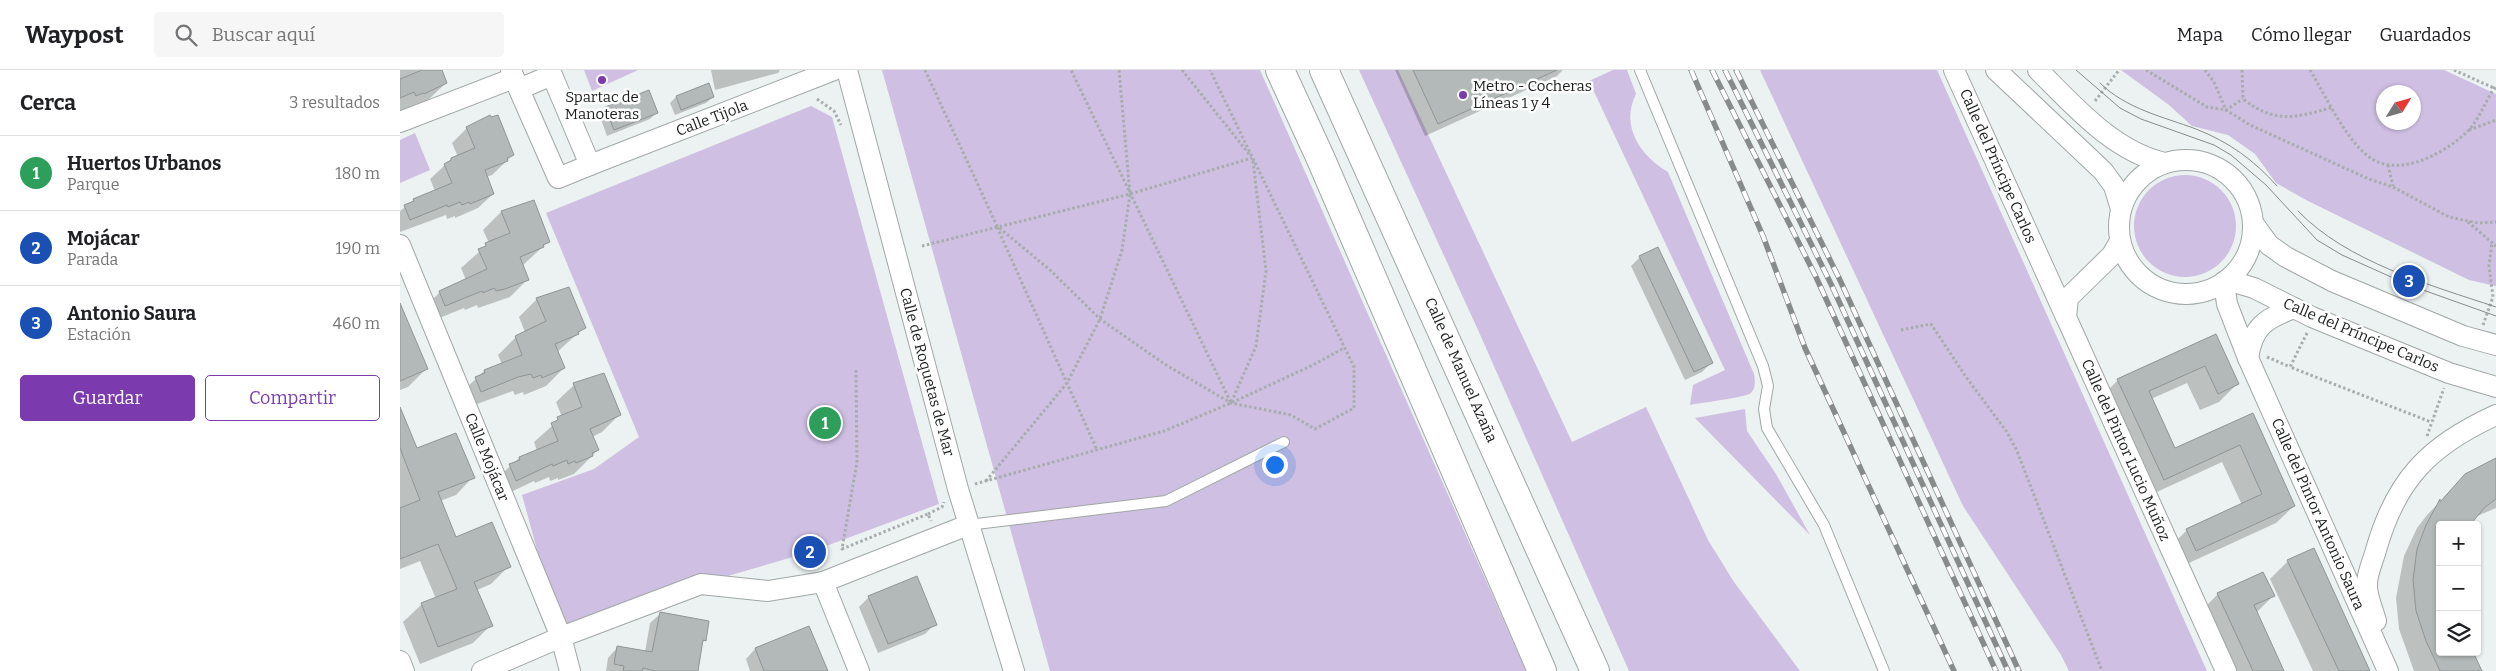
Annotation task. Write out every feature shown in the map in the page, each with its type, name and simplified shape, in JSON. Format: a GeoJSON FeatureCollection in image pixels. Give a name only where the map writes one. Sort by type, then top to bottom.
{"type":"FeatureCollection","features":[{"type":"Feature","properties":{"kind":"highway"},"geometry":{"type":"LineString","coordinates":[[1280,70],[1320,157],[1542,671]]}},
{"type":"Feature","properties":{"kind":"highway","name":"Calle de Manuel Azaña"},"geometry":{"type":"LineString","coordinates":[[1324,70],[1595,671]]}},
{"type":"Feature","properties":{"kind":"highway"},"geometry":{"type":"LineString","coordinates":[[1560,590],[1600,671]]}},
{"type":"Feature","properties":{"kind":"street","name":"Calle Tijola"},"geometry":{"type":"LineString","coordinates":[[515,79],[558,178],[834,70]]}},
{"type":"Feature","properties":{"kind":"street","name":"Calle de Roquetas de Mar"},"geometry":{"type":"LineString","coordinates":[[847,70],[968,525],[1014,671]]}},
{"type":"Feature","properties":{"kind":"street","name":"Calle del Príncipe Carlos"},"geometry":{"type":"LineString","coordinates":[[1954,70],[2066,317]]}},
{"type":"Feature","properties":{"kind":"street"},"geometry":{"type":"LineString","coordinates":[[1996,70],[2103,171],[2114,186],[2121,209]]}},
{"type":"Feature","properties":{"kind":"street"},"geometry":{"type":"LineString","coordinates":[[2038,70],[2095,124],[2124,147],[2145,159],[2165,163]]}},
{"type":"Feature","properties":{"kind":"street"},"geometry":{"type":"LineString","coordinates":[[400,122],[515,79],[554,72],[590,166]]}},
{"type":"Feature","properties":{"kind":"street"},"geometry":{"type":"LineString","coordinates":[[2178,160],[2205,163],[2229,176],[2246,197],[2252,223],[2249,249],[2236,272],[2225,281],[2206,291],[2187,294],[2161,289],[2139,275],[2128,260],[2120,241],[2119,219],[2121,209],[2133,185],[2153,168],[2165,163],[2178,160]]}},
{"type":"Feature","properties":{"kind":"street"},"geometry":{"type":"LineString","coordinates":[[2252,223],[2269,245],[2286,257],[2332,281],[2463,336],[2496,345]]}},
{"type":"Feature","properties":{"kind":"street"},"geometry":{"type":"LineString","coordinates":[[2066,317],[2068,298],[2112,255],[2120,241]]}},
{"type":"Feature","properties":{"kind":"street","name":"Calle Mojácar"},"geometry":{"type":"LineString","coordinates":[[400,245],[561,637],[570,671]]}},
{"type":"Feature","properties":{"kind":"street","name":"Calle del Príncipe Carlos"},"geometry":{"type":"LineString","coordinates":[[2225,281],[2254,288],[2314,318],[2449,373],[2496,387]]}},
{"type":"Feature","properties":{"kind":"street","name":"Calle del Pintor Antonio Saura"},"geometry":{"type":"LineString","coordinates":[[2225,281],[2227,304],[2248,358],[2389,671]]}},
{"type":"Feature","properties":{"kind":"street"},"geometry":{"type":"LineString","coordinates":[[2248,358],[2250,344],[2260,325],[2275,315],[2294,308]]}},
{"type":"Feature","properties":{"kind":"street","name":"Calle del Pintor Lucio Muñoz"},"geometry":{"type":"LineString","coordinates":[[2066,317],[2226,671]]}},
{"type":"Feature","properties":{"kind":"street","name":"Calle del Pintor Antonio Saura"},"geometry":{"type":"LineString","coordinates":[[2389,671],[2366,584],[2379,537],[2395,500],[2421,461],[2464,429],[2496,415]]}},
{"type":"Feature","properties":{"kind":"street"},"geometry":{"type":"LineString","coordinates":[[482,671],[561,637],[700,584],[768,590],[823,582],[968,525]]}},
{"type":"Feature","properties":{"kind":"street"},"geometry":{"type":"LineString","coordinates":[[823,582],[859,671]]}},
{"type":"Feature","properties":{"kind":"street"},"geometry":{"type":"LineString","coordinates":[[400,661],[404,671]]}},
{"type":"Feature","properties":{"kind":"lane"},"geometry":{"type":"LineString","coordinates":[[1640,70],[1764,366],[1768,386],[1764,409],[1767,428],[1824,525],[1884,671]]}},
{"type":"Feature","properties":{"kind":"lane"},"geometry":{"type":"LineString","coordinates":[[968,525],[1166,501],[1284,442]]}},
{"type":"Feature","properties":{"kind":"path"},"geometry":{"type":"LineString","coordinates":[[924,70],[997,226],[1097,450]]}},
{"type":"Feature","properties":{"kind":"path"},"geometry":{"type":"LineString","coordinates":[[1071,70],[1231,403]]}},
{"type":"Feature","properties":{"kind":"path"},"geometry":{"type":"LineString","coordinates":[[986,481],[1067,383],[1100,319],[1122,250],[1130,194],[1120,70]]}},
{"type":"Feature","properties":{"kind":"path"},"geometry":{"type":"LineString","coordinates":[[1182,70],[1252,158],[1266,271],[1256,346],[1231,403]]}},
{"type":"Feature","properties":{"kind":"path"},"geometry":{"type":"LineString","coordinates":[[997,226],[1050,270],[1100,319],[1166,365],[1231,403],[1291,415],[1315,429],[1354,408],[1354,367],[1210,70]]}},
{"type":"Feature","properties":{"kind":"path"},"geometry":{"type":"LineString","coordinates":[[2095,124],[2106,112],[2094,102],[2119,70]]}},
{"type":"Feature","properties":{"kind":"path"},"geometry":{"type":"LineString","coordinates":[[2146,70],[2208,107],[2226,110],[2259,129],[2369,179],[2393,186],[2448,216],[2478,224],[2496,222]]}},
{"type":"Feature","properties":{"kind":"path"},"geometry":{"type":"LineString","coordinates":[[2205,70],[2214,82],[2226,110]]}},
{"type":"Feature","properties":{"kind":"path"},"geometry":{"type":"LineString","coordinates":[[2242,70],[2243,99]]}},
{"type":"Feature","properties":{"kind":"path"},"geometry":{"type":"LineString","coordinates":[[2310,70],[2352,140],[2368,157],[2388,165],[2412,162],[2441,152],[2468,130],[2495,88],[2454,70]]}},
{"type":"Feature","properties":{"kind":"path"},"geometry":{"type":"LineString","coordinates":[[2226,110],[2243,99]]}},
{"type":"Feature","properties":{"kind":"path"},"geometry":{"type":"LineString","coordinates":[[2243,99],[2259,111],[2274,115],[2300,117],[2332,107]]}},
{"type":"Feature","properties":{"kind":"path"},"geometry":{"type":"LineString","coordinates":[[2468,130],[2496,120]]}},
{"type":"Feature","properties":{"kind":"path"},"geometry":{"type":"LineString","coordinates":[[922,246],[1130,194],[1252,158]]}},
{"type":"Feature","properties":{"kind":"path"},"geometry":{"type":"LineString","coordinates":[[2388,165],[2393,186]]}},
{"type":"Feature","properties":{"kind":"path"},"geometry":{"type":"LineString","coordinates":[[2468,222],[2496,246]]}},
{"type":"Feature","properties":{"kind":"path"},"geometry":{"type":"LineString","coordinates":[[2314,318],[2290,367],[2430,422]]}},
{"type":"Feature","properties":{"kind":"path"},"geometry":{"type":"LineString","coordinates":[[1901,330],[1931,324],[1966,377],[2007,432],[2017,451],[2102,671]]}},
{"type":"Feature","properties":{"kind":"path"},"geometry":{"type":"LineString","coordinates":[[958,489],[1164,431],[1231,403],[1313,365],[1344,348]]}},
{"type":"Feature","properties":{"kind":"path"},"geometry":{"type":"LineString","coordinates":[[856,370],[857,462],[842,549],[928,514],[937,537]]}},
{"type":"Feature","properties":{"kind":"shaded area","name":"Spartac de Manoteras"},"geometry":{"type":"Polygon","coordinates":[[[584,70],[638,70],[592,91],[584,70]]]}},
{"type":"Feature","properties":{"kind":"shaded area"},"geometry":{"type":"Polygon","coordinates":[[[882,70],[1260,70],[1526,671],[1050,671],[882,70]]]}},
{"type":"Feature","properties":{"kind":"shaded area"},"geometry":{"type":"Polygon","coordinates":[[[1359,70],[1398,70],[1572,442],[1646,407],[1708,540],[1734,582],[1800,671],[1629,671],[1478,330],[1359,70]]]}},
{"type":"Feature","properties":{"kind":"shaded area"},"geometry":{"type":"Polygon","coordinates":[[[1613,70],[1627,70],[1636,94],[1630,117],[1636,139],[1649,157],[1668,172],[1754,374],[1754,389],[1748,395],[1690,405],[1693,385],[1725,370],[1589,81],[1613,70]]]}},
{"type":"Feature","properties":{"kind":"shaded area"},"geometry":{"type":"Polygon","coordinates":[[[1760,70],[1937,70],[2207,671],[2069,671],[2061,655],[1963,506],[1760,70]]]}},
{"type":"Feature","properties":{"kind":"shaded area"},"geometry":{"type":"Polygon","coordinates":[[[2121,70],[2444,70],[2496,94],[2496,286],[2469,280],[2308,201],[2276,183],[2255,154],[2228,135],[2192,126],[2169,105],[2121,70]]]}},
{"type":"Feature","properties":{"kind":"shaded area"},"geometry":{"type":"Polygon","coordinates":[[[811,106],[832,117],[939,504],[810,552],[700,584],[561,637],[522,495],[594,469],[639,437],[546,213],[811,106]]]}},
{"type":"Feature","properties":{"kind":"shaded area"},"geometry":{"type":"Polygon","coordinates":[[[415,133],[430,170],[400,183],[400,140],[415,133]]]}},
{"type":"Feature","properties":{"kind":"shaded area"},"geometry":{"type":"Polygon","coordinates":[[[2185,175],[2204,179],[2221,190],[2232,207],[2236,226],[2232,245],[2221,262],[2204,273],[2185,277],[2166,273],[2149,262],[2138,245],[2134,226],[2138,207],[2149,190],[2166,179],[2185,175]]]}},
{"type":"Feature","properties":{"kind":"shaded area"},"geometry":{"type":"Polygon","coordinates":[[[1745,409],[1747,431],[1776,474],[1810,535],[1695,418],[1745,409]]]}},
{"type":"Feature","properties":{"kind":"building"},"geometry":{"type":"Polygon","coordinates":[[[422,70],[442,70],[447,83],[424,94],[416,96],[414,92],[400,98],[400,79],[422,70]]]}},
{"type":"Feature","properties":{"kind":"building","name":"Metro - Cocheras Líneas 1 y 4"},"geometry":{"type":"Polygon","coordinates":[[[1413,70],[1557,70],[1438,124],[1413,70]]]}},
{"type":"Feature","properties":{"kind":"building"},"geometry":{"type":"Polygon","coordinates":[[[709,83],[714,97],[681,110],[676,96],[709,83]]]}},
{"type":"Feature","properties":{"kind":"building"},"geometry":{"type":"Polygon","coordinates":[[[649,90],[658,113],[614,130],[605,107],[649,90]]]}},
{"type":"Feature","properties":{"kind":"building"},"geometry":{"type":"Polygon","coordinates":[[[490,115],[491,117],[498,115],[514,155],[507,158],[508,161],[485,170],[494,194],[470,204],[469,202],[462,205],[460,202],[448,207],[447,205],[410,220],[404,205],[414,201],[413,199],[452,183],[444,164],[451,160],[451,158],[475,148],[466,127],[490,115]]]}},
{"type":"Feature","properties":{"kind":"building"},"geometry":{"type":"Polygon","coordinates":[[[534,200],[550,242],[543,245],[544,247],[520,257],[529,280],[505,289],[496,291],[494,288],[483,293],[482,291],[445,306],[439,291],[487,269],[478,249],[486,246],[485,243],[510,233],[501,211],[534,200]]]}},
{"type":"Feature","properties":{"kind":"building"},"geometry":{"type":"Polygon","coordinates":[[[1658,247],[1713,363],[1694,372],[1639,256],[1658,247]]]}},
{"type":"Feature","properties":{"kind":"building"},"geometry":{"type":"Polygon","coordinates":[[[569,287],[586,328],[578,332],[579,334],[555,344],[565,368],[542,378],[541,375],[533,378],[531,374],[518,377],[481,392],[475,377],[485,373],[484,370],[522,355],[515,336],[546,321],[536,298],[569,287]]]}},
{"type":"Feature","properties":{"kind":"building"},"geometry":{"type":"Polygon","coordinates":[[[400,303],[428,369],[400,381],[400,303]]]}},
{"type":"Feature","properties":{"kind":"building"},"geometry":{"type":"Polygon","coordinates":[[[2216,334],[2239,384],[2218,394],[2205,366],[2149,391],[2175,448],[2253,413],[2295,506],[2196,551],[2186,529],[2262,494],[2240,445],[2164,480],[2117,379],[2216,334]]]}},
{"type":"Feature","properties":{"kind":"building"},"geometry":{"type":"Polygon","coordinates":[[[604,373],[621,415],[590,429],[599,450],[592,453],[593,456],[576,463],[575,461],[568,464],[567,460],[553,466],[552,464],[516,481],[509,464],[520,460],[519,457],[558,441],[551,423],[558,420],[557,417],[582,407],[573,383],[604,373]]]}},
{"type":"Feature","properties":{"kind":"building"},"geometry":{"type":"Polygon","coordinates":[[[400,407],[417,448],[456,433],[475,478],[438,492],[456,537],[492,522],[511,567],[474,582],[493,626],[438,647],[421,603],[457,589],[438,544],[400,559],[400,508],[420,500],[400,448],[400,407]]]}},
{"type":"Feature","properties":{"kind":"building"},"geometry":{"type":"Polygon","coordinates":[[[2496,458],[2496,499],[2485,507],[2473,521],[2436,521],[2436,656],[2475,656],[2482,671],[2440,671],[2426,641],[2416,611],[2413,580],[2417,549],[2426,525],[2440,499],[2440,502],[2465,474],[2496,458]]]}},
{"type":"Feature","properties":{"kind":"building"},"geometry":{"type":"Polygon","coordinates":[[[2314,548],[2370,671],[2339,671],[2287,560],[2314,548]]]}},
{"type":"Feature","properties":{"kind":"building"},"geometry":{"type":"Polygon","coordinates":[[[2263,572],[2275,596],[2254,605],[2284,671],[2253,671],[2217,593],[2263,572]]]}},
{"type":"Feature","properties":{"kind":"building"},"geometry":{"type":"Polygon","coordinates":[[[917,576],[937,625],[888,644],[868,596],[917,576]]]}},
{"type":"Feature","properties":{"kind":"building"},"geometry":{"type":"Polygon","coordinates":[[[660,612],[709,621],[706,641],[703,640],[698,671],[655,671],[643,668],[642,671],[623,671],[624,666],[614,664],[617,646],[652,652],[660,612]]]}},
{"type":"Feature","properties":{"kind":"building"},"geometry":{"type":"Polygon","coordinates":[[[809,626],[828,671],[764,671],[755,648],[809,626]]]}},
{"type":"Feature","properties":{"kind":"tram line"},"geometry":{"type":"LineString","coordinates":[[2076,70],[2120,108],[2141,119],[2214,145],[2231,155],[2266,185],[2317,240],[2342,255],[2409,285],[2496,316]]}},
{"type":"Feature","properties":{"kind":"tram line"},"geometry":{"type":"LineString","coordinates":[[2100,83],[2110,92],[2133,106],[2196,129],[2230,146],[2250,160],[2277,186]]}},
{"type":"Feature","properties":{"kind":"tram line"},"geometry":{"type":"LineString","coordinates":[[2298,211],[2318,229],[2365,258],[2417,280],[2496,307]]}},
{"type":"Feature","properties":{"kind":"railway"},"geometry":{"type":"LineString","coordinates":[[1691,70],[1763,236],[1805,348],[1954,671]]}},
{"type":"Feature","properties":{"kind":"railway"},"geometry":{"type":"LineString","coordinates":[[1712,70],[1816,277],[1996,671]]}},
{"type":"Feature","properties":{"kind":"railway"},"geometry":{"type":"LineString","coordinates":[[1725,70],[1831,284],[2008,671]]}},
{"type":"Feature","properties":{"kind":"railway"},"geometry":{"type":"LineString","coordinates":[[1736,70],[1839,278],[2019,671]]}},
{"type":"Feature","properties":{"kind":"place","name":"Spartac de Manoteras"},"geometry":{"type":"Point","coordinates":[602,80]}},
{"type":"Feature","properties":{"kind":"place","name":"Metro - Cocheras Líneas 1 y 4"},"geometry":{"type":"Point","coordinates":[1463,95]}},
{"type":"Feature","properties":{"kind":"place","name":"Antonio Saura"},"geometry":{"type":"Point","coordinates":[2409,281]}},
{"type":"Feature","properties":{"kind":"place","name":"Huertos Urbanos"},"geometry":{"type":"Point","coordinates":[825,423]}},
{"type":"Feature","properties":{"kind":"place","name":"Mojácar"},"geometry":{"type":"Point","coordinates":[810,552]}}]}
